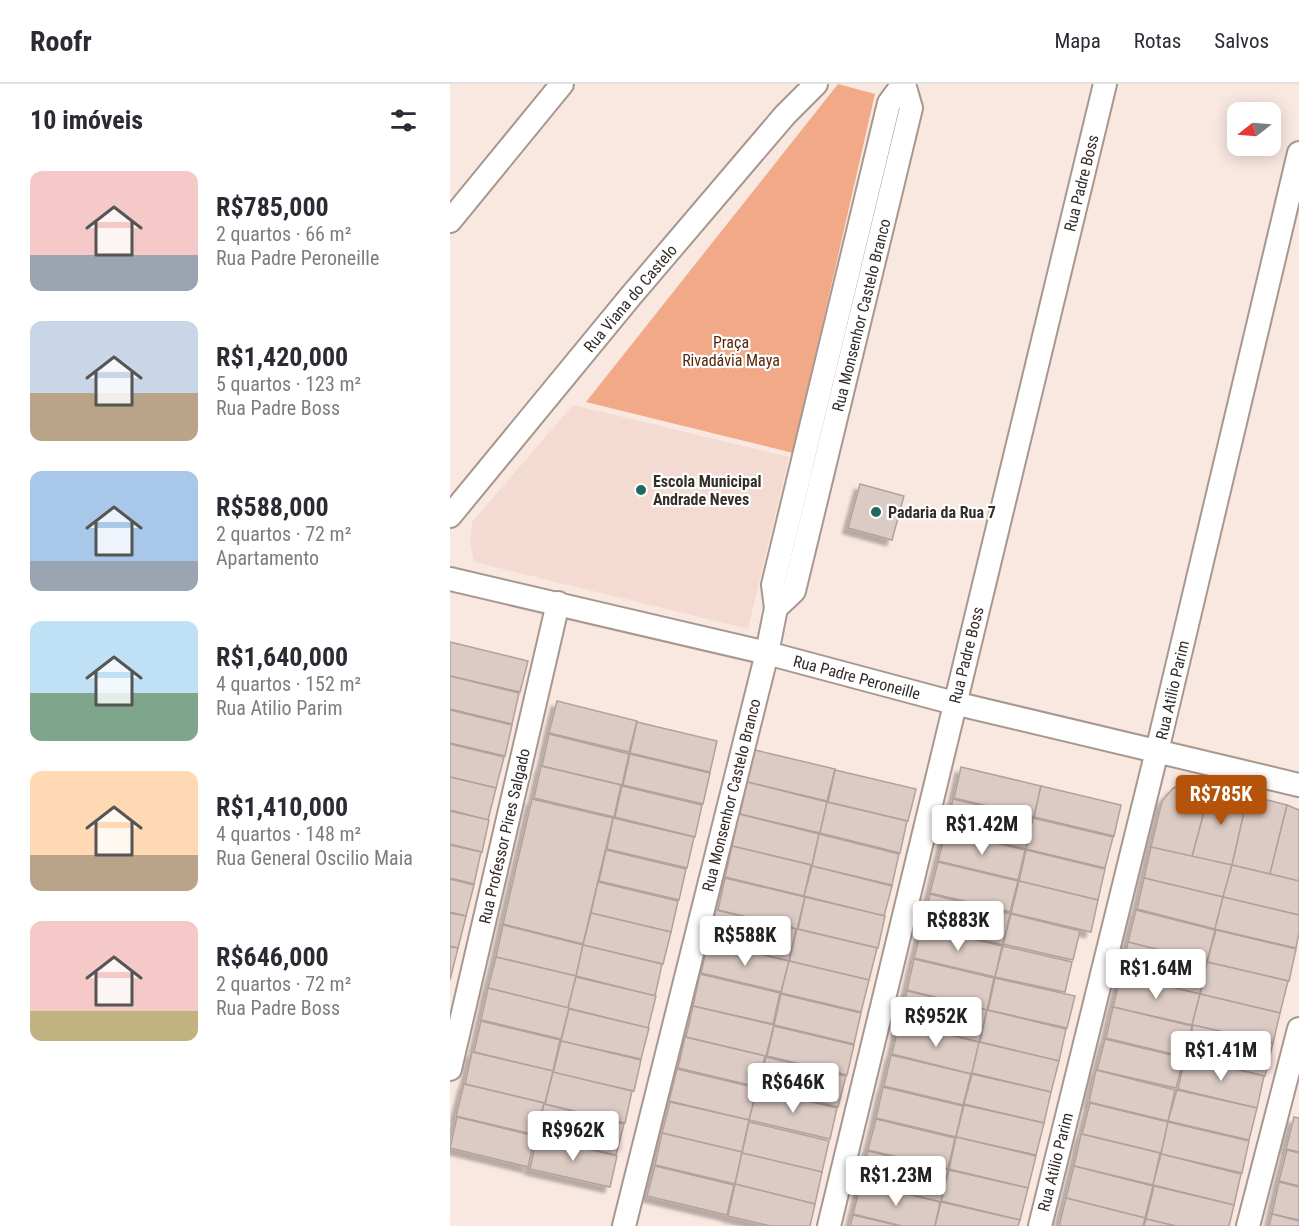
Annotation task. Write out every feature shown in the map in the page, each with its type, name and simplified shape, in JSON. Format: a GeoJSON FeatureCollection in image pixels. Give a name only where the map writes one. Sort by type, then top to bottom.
{"type":"FeatureCollection","features":[{"type":"Feature","properties":{"kind":"street"},"geometry":{"type":"LineString","coordinates":[[450,221],[562,84]]}},
{"type":"Feature","properties":{"kind":"street","name":"Rua Viana do Castelo"},"geometry":{"type":"LineString","coordinates":[[450,516],[630,297],[785,115],[816,84]]}},
{"type":"Feature","properties":{"kind":"street","name":"Rua Monsenhor Castelo Branco"},"geometry":{"type":"LineString","coordinates":[[624,1226],[766,653],[776,608],[773,585],[889,103],[903,84]]}},
{"type":"Feature","properties":{"kind":"street","name":"Rua Padre Boss"},"geometry":{"type":"LineString","coordinates":[[829,1226],[1105,84]]}},
{"type":"Feature","properties":{"kind":"street","name":"Rua Atilio Parim"},"geometry":{"type":"LineString","coordinates":[[1040,1226],[1157,751],[1299,153]]}},
{"type":"Feature","properties":{"kind":"street","name":"Rua Padre Peroneille"},"geometry":{"type":"LineString","coordinates":[[450,579],[766,653],[954,703],[1299,785]]}},
{"type":"Feature","properties":{"kind":"street","name":"Rua Professor Pires Salgado"},"geometry":{"type":"LineString","coordinates":[[450,1069],[558,603]]}},
{"type":"Feature","properties":{"kind":"street"},"geometry":{"type":"LineString","coordinates":[[1248,1226],[1299,1029]]}},
{"type":"Feature","properties":{"kind":"shaded area","name":"Escola Municipal Andrade Neves"},"geometry":{"type":"Polygon","coordinates":[[[573,405],[789,457],[748,629],[474,562],[470,543],[472,522],[573,405]]]}},
{"type":"Feature","properties":{"kind":"green space","name":"Praça Rivadávia Maya"},"geometry":{"type":"Polygon","coordinates":[[[838,84],[875,94],[793,453],[586,402],[838,84]]]}},
{"type":"Feature","properties":{"kind":"building","name":"Padaria da Rua 7"},"geometry":{"type":"Polygon","coordinates":[[[860,484],[904,496],[892,540],[848,528],[860,484]]]}},
{"type":"Feature","properties":{"kind":"building"},"geometry":{"type":"Polygon","coordinates":[[[450,642],[528,661],[520,692],[450,676],[450,642]]]}},
{"type":"Feature","properties":{"kind":"building"},"geometry":{"type":"Polygon","coordinates":[[[450,676],[519,693],[512,724],[450,709],[450,676]]]}},
{"type":"Feature","properties":{"kind":"building"},"geometry":{"type":"Polygon","coordinates":[[[557,701],[637,721],[629,752],[549,733],[557,701]]]}},
{"type":"Feature","properties":{"kind":"building"},"geometry":{"type":"Polygon","coordinates":[[[450,710],[512,725],[505,756],[450,743],[450,710]]]}},
{"type":"Feature","properties":{"kind":"building"},"geometry":{"type":"Polygon","coordinates":[[[637,722],[717,741],[710,772],[630,753],[637,722]]]}},
{"type":"Feature","properties":{"kind":"building"},"geometry":{"type":"Polygon","coordinates":[[[549,734],[629,754],[622,785],[542,766],[549,734]]]}},
{"type":"Feature","properties":{"kind":"building"},"geometry":{"type":"Polygon","coordinates":[[[450,744],[504,757],[496,788],[450,777],[450,744]]]}},
{"type":"Feature","properties":{"kind":"building"},"geometry":{"type":"Polygon","coordinates":[[[755,750],[835,769],[827,801],[747,782],[755,750]]]}},
{"type":"Feature","properties":{"kind":"building"},"geometry":{"type":"Polygon","coordinates":[[[630,754],[710,773],[703,804],[623,785],[630,754]]]}},
{"type":"Feature","properties":{"kind":"building"},"geometry":{"type":"Polygon","coordinates":[[[541,766],[621,785],[614,817],[534,798],[541,766]]]}},
{"type":"Feature","properties":{"kind":"building"},"geometry":{"type":"Polygon","coordinates":[[[961,767],[1041,786],[1034,817],[954,798],[961,767]]]}},
{"type":"Feature","properties":{"kind":"building"},"geometry":{"type":"Polygon","coordinates":[[[835,770],[916,789],[908,821],[828,802],[835,770]]]}},
{"type":"Feature","properties":{"kind":"building"},"geometry":{"type":"Polygon","coordinates":[[[450,777],[496,788],[488,820],[450,810],[450,777]]]}},
{"type":"Feature","properties":{"kind":"building"},"geometry":{"type":"Polygon","coordinates":[[[747,782],[827,802],[820,833],[740,814],[747,782]]]}},
{"type":"Feature","properties":{"kind":"building"},"geometry":{"type":"Polygon","coordinates":[[[1187,782],[1211,786],[1192,857],[1151,847],[1162,801],[1173,788],[1187,782]]]}},
{"type":"Feature","properties":{"kind":"building"},"geometry":{"type":"Polygon","coordinates":[[[622,786],[702,805],[695,837],[615,817],[622,786]]]}},
{"type":"Feature","properties":{"kind":"building"},"geometry":{"type":"Polygon","coordinates":[[[1041,786],[1121,805],[1114,836],[1034,817],[1041,786]]]}},
{"type":"Feature","properties":{"kind":"building"},"geometry":{"type":"Polygon","coordinates":[[[1211,786],[1248,795],[1232,865],[1192,857],[1211,786]]]}},
{"type":"Feature","properties":{"kind":"building"},"geometry":{"type":"Polygon","coordinates":[[[1248,795],[1287,805],[1270,874],[1232,865],[1248,795]]]}},
{"type":"Feature","properties":{"kind":"building"},"geometry":{"type":"Polygon","coordinates":[[[532,799],[613,818],[583,944],[503,924],[532,799]]]}},
{"type":"Feature","properties":{"kind":"building"},"geometry":{"type":"Polygon","coordinates":[[[953,799],[1033,818],[1026,849],[946,830],[953,799]]]}},
{"type":"Feature","properties":{"kind":"building"},"geometry":{"type":"Polygon","coordinates":[[[827,802],[907,821],[900,853],[820,833],[827,802]]]}},
{"type":"Feature","properties":{"kind":"building"},"geometry":{"type":"Polygon","coordinates":[[[1287,805],[1299,810],[1299,881],[1270,874],[1287,805]]]}},
{"type":"Feature","properties":{"kind":"building"},"geometry":{"type":"Polygon","coordinates":[[[450,811],[489,820],[482,852],[450,844],[450,811]]]}},
{"type":"Feature","properties":{"kind":"building"},"geometry":{"type":"Polygon","coordinates":[[[739,814],[819,834],[812,865],[732,846],[739,814]]]}},
{"type":"Feature","properties":{"kind":"building"},"geometry":{"type":"Polygon","coordinates":[[[613,818],[694,837],[687,868],[607,849],[613,818]]]}},
{"type":"Feature","properties":{"kind":"building"},"geometry":{"type":"Polygon","coordinates":[[[1033,818],[1113,837],[1105,868],[1026,849],[1033,818]]]}},
{"type":"Feature","properties":{"kind":"building"},"geometry":{"type":"Polygon","coordinates":[[[946,831],[1025,850],[1018,880],[938,861],[946,831]]]}},
{"type":"Feature","properties":{"kind":"building"},"geometry":{"type":"Polygon","coordinates":[[[819,834],[899,854],[892,885],[812,866],[819,834]]]}},
{"type":"Feature","properties":{"kind":"building"},"geometry":{"type":"Polygon","coordinates":[[[450,845],[481,852],[474,884],[450,878],[450,845]]]}},
{"type":"Feature","properties":{"kind":"building"},"geometry":{"type":"Polygon","coordinates":[[[732,846],[811,865],[804,896],[725,877],[732,846]]]}},
{"type":"Feature","properties":{"kind":"building"},"geometry":{"type":"Polygon","coordinates":[[[1151,847],[1232,865],[1223,897],[1144,878],[1151,847]]]}},
{"type":"Feature","properties":{"kind":"building"},"geometry":{"type":"Polygon","coordinates":[[[606,850],[686,869],[679,900],[599,881],[606,850]]]}},
{"type":"Feature","properties":{"kind":"building"},"geometry":{"type":"Polygon","coordinates":[[[1026,850],[1105,869],[1098,900],[1019,881],[1026,850]]]}},
{"type":"Feature","properties":{"kind":"building"},"geometry":{"type":"Polygon","coordinates":[[[938,862],[1018,881],[1010,912],[930,893],[938,862]]]}},
{"type":"Feature","properties":{"kind":"building"},"geometry":{"type":"Polygon","coordinates":[[[1232,865],[1299,881],[1299,915],[1223,897],[1232,865]]]}},
{"type":"Feature","properties":{"kind":"building"},"geometry":{"type":"Polygon","coordinates":[[[812,866],[892,886],[884,916],[804,896],[812,866]]]}},
{"type":"Feature","properties":{"kind":"building"},"geometry":{"type":"Polygon","coordinates":[[[725,878],[805,897],[797,929],[718,910],[725,878]]]}},
{"type":"Feature","properties":{"kind":"building"},"geometry":{"type":"Polygon","coordinates":[[[1144,878],[1223,897],[1215,929],[1137,909],[1144,878]]]}},
{"type":"Feature","properties":{"kind":"building"},"geometry":{"type":"Polygon","coordinates":[[[450,879],[474,885],[466,916],[450,912],[450,879]]]}},
{"type":"Feature","properties":{"kind":"building"},"geometry":{"type":"Polygon","coordinates":[[[1019,881],[1098,900],[1091,932],[1011,913],[1019,881]]]}},
{"type":"Feature","properties":{"kind":"building"},"geometry":{"type":"Polygon","coordinates":[[[598,882],[678,901],[671,932],[591,913],[598,882]]]}},
{"type":"Feature","properties":{"kind":"building"},"geometry":{"type":"Polygon","coordinates":[[[930,894],[1010,914],[1003,945],[923,926],[930,894]]]}},
{"type":"Feature","properties":{"kind":"building"},"geometry":{"type":"Polygon","coordinates":[[[805,897],[885,916],[878,948],[798,929],[805,897]]]}},
{"type":"Feature","properties":{"kind":"building"},"geometry":{"type":"Polygon","coordinates":[[[1223,897],[1299,915],[1296,948],[1215,929],[1223,897]]]}},
{"type":"Feature","properties":{"kind":"building"},"geometry":{"type":"Polygon","coordinates":[[[716,910],[796,929],[789,961],[709,941],[716,910]]]}},
{"type":"Feature","properties":{"kind":"building"},"geometry":{"type":"Polygon","coordinates":[[[1136,910],[1215,930],[1207,962],[1128,942],[1136,910]]]}},
{"type":"Feature","properties":{"kind":"building"},"geometry":{"type":"Polygon","coordinates":[[[450,913],[466,916],[458,948],[450,946],[450,913]]]}},
{"type":"Feature","properties":{"kind":"building"},"geometry":{"type":"Polygon","coordinates":[[[591,913],[671,932],[663,964],[583,945],[591,913]]]}},
{"type":"Feature","properties":{"kind":"building"},"geometry":{"type":"Polygon","coordinates":[[[1011,914],[1080,931],[1073,960],[1003,944],[1011,914]]]}},
{"type":"Feature","properties":{"kind":"building"},"geometry":{"type":"Polygon","coordinates":[[[503,925],[583,945],[576,976],[496,957],[503,925]]]}},
{"type":"Feature","properties":{"kind":"building"},"geometry":{"type":"Polygon","coordinates":[[[922,927],[1002,946],[995,977],[914,958],[922,927]]]}},
{"type":"Feature","properties":{"kind":"building"},"geometry":{"type":"Polygon","coordinates":[[[797,929],[877,948],[869,980],[789,961],[797,929]]]}},
{"type":"Feature","properties":{"kind":"building"},"geometry":{"type":"Polygon","coordinates":[[[1216,930],[1296,949],[1289,981],[1207,962],[1216,930]]]}},
{"type":"Feature","properties":{"kind":"building"},"geometry":{"type":"Polygon","coordinates":[[[708,942],[789,961],[781,992],[701,973],[708,942]]]}},
{"type":"Feature","properties":{"kind":"building"},"geometry":{"type":"Polygon","coordinates":[[[1128,942],[1207,962],[1200,994],[1121,975],[1128,942]]]}},
{"type":"Feature","properties":{"kind":"building"},"geometry":{"type":"Polygon","coordinates":[[[583,945],[662,964],[655,996],[576,976],[583,945]]]}},
{"type":"Feature","properties":{"kind":"building"},"geometry":{"type":"Polygon","coordinates":[[[1003,946],[1072,962],[1065,992],[995,977],[1003,946]]]}},
{"type":"Feature","properties":{"kind":"building"},"geometry":{"type":"Polygon","coordinates":[[[450,947],[458,948],[450,980],[450,947]]]}},
{"type":"Feature","properties":{"kind":"building"},"geometry":{"type":"Polygon","coordinates":[[[496,957],[576,976],[568,1008],[488,988],[496,957]]]}},
{"type":"Feature","properties":{"kind":"building"},"geometry":{"type":"Polygon","coordinates":[[[914,959],[994,978],[987,1010],[907,990],[914,959]]]}},
{"type":"Feature","properties":{"kind":"building"},"geometry":{"type":"Polygon","coordinates":[[[789,961],[869,980],[861,1012],[781,993],[789,961]]]}},
{"type":"Feature","properties":{"kind":"building"},"geometry":{"type":"Polygon","coordinates":[[[1207,962],[1288,981],[1280,1013],[1200,994],[1207,962]]]}},
{"type":"Feature","properties":{"kind":"building"},"geometry":{"type":"Polygon","coordinates":[[[700,974],[780,993],[773,1024],[693,1006],[700,974]]]}},
{"type":"Feature","properties":{"kind":"building"},"geometry":{"type":"Polygon","coordinates":[[[1121,975],[1200,994],[1192,1025],[1113,1007],[1121,975]]]}},
{"type":"Feature","properties":{"kind":"building"},"geometry":{"type":"Polygon","coordinates":[[[576,977],[656,996],[648,1028],[568,1008],[576,977]]]}},
{"type":"Feature","properties":{"kind":"building"},"geometry":{"type":"Polygon","coordinates":[[[995,978],[1075,996],[1067,1028],[988,1010],[995,978]]]}},
{"type":"Feature","properties":{"kind":"building"},"geometry":{"type":"Polygon","coordinates":[[[488,988],[569,1008],[561,1039],[481,1020],[488,988]]]}},
{"type":"Feature","properties":{"kind":"building"},"geometry":{"type":"Polygon","coordinates":[[[907,991],[987,1010],[979,1042],[899,1022],[907,991]]]}},
{"type":"Feature","properties":{"kind":"building"},"geometry":{"type":"Polygon","coordinates":[[[781,994],[861,1013],[854,1044],[774,1025],[781,994]]]}},
{"type":"Feature","properties":{"kind":"building"},"geometry":{"type":"Polygon","coordinates":[[[1200,994],[1280,1013],[1273,1043],[1192,1025],[1200,994]]]}},
{"type":"Feature","properties":{"kind":"building"},"geometry":{"type":"Polygon","coordinates":[[[693,1006],[774,1025],[766,1056],[686,1037],[693,1006]]]}},
{"type":"Feature","properties":{"kind":"building"},"geometry":{"type":"Polygon","coordinates":[[[1113,1007],[1192,1026],[1185,1057],[1106,1038],[1113,1007]]]}},
{"type":"Feature","properties":{"kind":"building"},"geometry":{"type":"Polygon","coordinates":[[[569,1009],[649,1028],[641,1059],[561,1041],[569,1009]]]}},
{"type":"Feature","properties":{"kind":"building"},"geometry":{"type":"Polygon","coordinates":[[[987,1010],[1066,1029],[1059,1061],[980,1042],[987,1010]]]}},
{"type":"Feature","properties":{"kind":"building"},"geometry":{"type":"Polygon","coordinates":[[[481,1021],[560,1040],[553,1071],[474,1052],[481,1021]]]}},
{"type":"Feature","properties":{"kind":"building"},"geometry":{"type":"Polygon","coordinates":[[[899,1023],[979,1042],[972,1074],[892,1054],[899,1023]]]}},
{"type":"Feature","properties":{"kind":"building"},"geometry":{"type":"Polygon","coordinates":[[[1193,1025],[1273,1043],[1265,1076],[1185,1057],[1193,1025]]]}},
{"type":"Feature","properties":{"kind":"building"},"geometry":{"type":"Polygon","coordinates":[[[774,1026],[854,1045],[847,1075],[767,1056],[774,1026]]]}},
{"type":"Feature","properties":{"kind":"building"},"geometry":{"type":"Polygon","coordinates":[[[685,1037],[765,1056],[758,1087],[678,1068],[685,1037]]]}},
{"type":"Feature","properties":{"kind":"building"},"geometry":{"type":"Polygon","coordinates":[[[1105,1039],[1184,1058],[1176,1088],[1097,1070],[1105,1039]]]}},
{"type":"Feature","properties":{"kind":"building"},"geometry":{"type":"Polygon","coordinates":[[[561,1041],[641,1060],[634,1091],[553,1073],[561,1041]]]}},
{"type":"Feature","properties":{"kind":"building"},"geometry":{"type":"Polygon","coordinates":[[[979,1042],[1059,1061],[1051,1092],[972,1073],[979,1042]]]}},
{"type":"Feature","properties":{"kind":"building"},"geometry":{"type":"Polygon","coordinates":[[[472,1052],[553,1071],[545,1103],[465,1084],[472,1052]]]}},
{"type":"Feature","properties":{"kind":"building"},"geometry":{"type":"Polygon","coordinates":[[[891,1055],[971,1074],[963,1105],[884,1086],[891,1055]]]}},
{"type":"Feature","properties":{"kind":"building"},"geometry":{"type":"Polygon","coordinates":[[[766,1057],[846,1076],[838,1107],[758,1088],[766,1057]]]}},
{"type":"Feature","properties":{"kind":"building"},"geometry":{"type":"Polygon","coordinates":[[[1185,1057],[1264,1076],[1257,1108],[1178,1089],[1185,1057]]]}},
{"type":"Feature","properties":{"kind":"building"},"geometry":{"type":"Polygon","coordinates":[[[677,1069],[757,1088],[749,1120],[669,1101],[677,1069]]]}},
{"type":"Feature","properties":{"kind":"building"},"geometry":{"type":"Polygon","coordinates":[[[1096,1070],[1175,1090],[1168,1121],[1089,1102],[1096,1070]]]}},
{"type":"Feature","properties":{"kind":"building"},"geometry":{"type":"Polygon","coordinates":[[[553,1072],[632,1091],[625,1123],[545,1104],[553,1072]]]}},
{"type":"Feature","properties":{"kind":"building"},"geometry":{"type":"Polygon","coordinates":[[[972,1074],[1051,1092],[1044,1123],[964,1104],[972,1074]]]}},
{"type":"Feature","properties":{"kind":"building"},"geometry":{"type":"Polygon","coordinates":[[[464,1084],[544,1103],[536,1135],[456,1116],[464,1084]]]}},
{"type":"Feature","properties":{"kind":"building"},"geometry":{"type":"Polygon","coordinates":[[[883,1087],[963,1106],[956,1137],[876,1118],[883,1087]]]}},
{"type":"Feature","properties":{"kind":"building"},"geometry":{"type":"Polygon","coordinates":[[[757,1089],[837,1108],[830,1139],[749,1120],[757,1089]]]}},
{"type":"Feature","properties":{"kind":"building"},"geometry":{"type":"Polygon","coordinates":[[[1177,1090],[1257,1108],[1249,1140],[1168,1121],[1177,1090]]]}},
{"type":"Feature","properties":{"kind":"building"},"geometry":{"type":"Polygon","coordinates":[[[670,1102],[749,1120],[742,1152],[662,1133],[670,1102]]]}},
{"type":"Feature","properties":{"kind":"building"},"geometry":{"type":"Polygon","coordinates":[[[1090,1103],[1168,1122],[1161,1153],[1082,1134],[1090,1103]]]}},
{"type":"Feature","properties":{"kind":"building"},"geometry":{"type":"Polygon","coordinates":[[[544,1104],[624,1124],[616,1155],[536,1136],[544,1104]]]}},
{"type":"Feature","properties":{"kind":"building"},"geometry":{"type":"Polygon","coordinates":[[[964,1105],[1044,1123],[1036,1155],[956,1137],[964,1105]]]}},
{"type":"Feature","properties":{"kind":"building"},"geometry":{"type":"Polygon","coordinates":[[[457,1117],[535,1136],[528,1167],[450,1148],[457,1117]]]}},
{"type":"Feature","properties":{"kind":"building"},"geometry":{"type":"Polygon","coordinates":[[[1294,1117],[1299,1118],[1299,1152],[1286,1149],[1294,1117]]]}},
{"type":"Feature","properties":{"kind":"building"},"geometry":{"type":"Polygon","coordinates":[[[876,1119],[955,1138],[948,1169],[868,1150],[876,1119]]]}},
{"type":"Feature","properties":{"kind":"building"},"geometry":{"type":"Polygon","coordinates":[[[749,1122],[829,1141],[822,1172],[742,1153],[749,1122]]]}},
{"type":"Feature","properties":{"kind":"building"},"geometry":{"type":"Polygon","coordinates":[[[1168,1122],[1249,1141],[1242,1173],[1161,1154],[1168,1122]]]}},
{"type":"Feature","properties":{"kind":"building"},"geometry":{"type":"Polygon","coordinates":[[[662,1133],[742,1152],[735,1184],[655,1165],[662,1133]]]}},
{"type":"Feature","properties":{"kind":"building"},"geometry":{"type":"Polygon","coordinates":[[[1081,1134],[1160,1153],[1153,1185],[1074,1166],[1081,1134]]]}},
{"type":"Feature","properties":{"kind":"building"},"geometry":{"type":"Polygon","coordinates":[[[537,1137],[617,1156],[610,1187],[530,1169],[537,1137]]]}},
{"type":"Feature","properties":{"kind":"building"},"geometry":{"type":"Polygon","coordinates":[[[956,1137],[1036,1156],[1028,1188],[949,1169],[956,1137]]]}},
{"type":"Feature","properties":{"kind":"building"},"geometry":{"type":"Polygon","coordinates":[[[1287,1150],[1299,1153],[1299,1186],[1279,1181],[1287,1150]]]}},
{"type":"Feature","properties":{"kind":"building"},"geometry":{"type":"Polygon","coordinates":[[[868,1151],[948,1170],[941,1202],[861,1182],[868,1151]]]}},
{"type":"Feature","properties":{"kind":"building"},"geometry":{"type":"Polygon","coordinates":[[[742,1153],[822,1172],[815,1204],[735,1184],[742,1153]]]}},
{"type":"Feature","properties":{"kind":"building"},"geometry":{"type":"Polygon","coordinates":[[[1161,1154],[1241,1174],[1234,1205],[1153,1185],[1161,1154]]]}},
{"type":"Feature","properties":{"kind":"building"},"geometry":{"type":"Polygon","coordinates":[[[655,1166],[734,1185],[727,1215],[647,1196],[655,1166]]]}},
{"type":"Feature","properties":{"kind":"building"},"geometry":{"type":"Polygon","coordinates":[[[1074,1166],[1153,1186],[1145,1218],[1066,1198],[1074,1166]]]}},
{"type":"Feature","properties":{"kind":"building"},"geometry":{"type":"Polygon","coordinates":[[[949,1170],[1028,1188],[1020,1220],[941,1201],[949,1170]]]}},
{"type":"Feature","properties":{"kind":"building"},"geometry":{"type":"Polygon","coordinates":[[[1279,1182],[1299,1187],[1299,1220],[1272,1214],[1279,1182]]]}},
{"type":"Feature","properties":{"kind":"building"},"geometry":{"type":"Polygon","coordinates":[[[861,1183],[940,1202],[935,1226],[902,1226],[853,1214],[861,1183]]]}},
{"type":"Feature","properties":{"kind":"building"},"geometry":{"type":"Polygon","coordinates":[[[735,1184],[815,1204],[810,1226],[770,1226],[728,1216],[735,1184]]]}},
{"type":"Feature","properties":{"kind":"building"},"geometry":{"type":"Polygon","coordinates":[[[1154,1186],[1234,1205],[1229,1226],[1176,1226],[1146,1219],[1154,1186]]]}},
{"type":"Feature","properties":{"kind":"building"},"geometry":{"type":"Polygon","coordinates":[[[1066,1198],[1145,1218],[1143,1226],[1059,1226],[1066,1198]]]}},
{"type":"Feature","properties":{"kind":"building"},"geometry":{"type":"Polygon","coordinates":[[[941,1202],[1020,1220],[1018,1226],[935,1226],[941,1202]]]}},
{"type":"Feature","properties":{"kind":"building"},"geometry":{"type":"Polygon","coordinates":[[[1272,1214],[1299,1221],[1299,1226],[1269,1226],[1272,1214]]]}},
{"type":"Feature","properties":{"kind":"building"},"geometry":{"type":"Polygon","coordinates":[[[853,1215],[900,1226],[850,1226],[853,1215]]]}},
{"type":"Feature","properties":{"kind":"building"},"geometry":{"type":"Polygon","coordinates":[[[1146,1219],[1176,1226],[1144,1226],[1146,1219]]]}},
{"type":"Feature","properties":{"kind":"place","name":"Escola Municipal Andrade Neves"},"geometry":{"type":"Point","coordinates":[641,490]}},
{"type":"Feature","properties":{"kind":"place","name":"Padaria da Rua 7"},"geometry":{"type":"Point","coordinates":[876,512]}}]}
